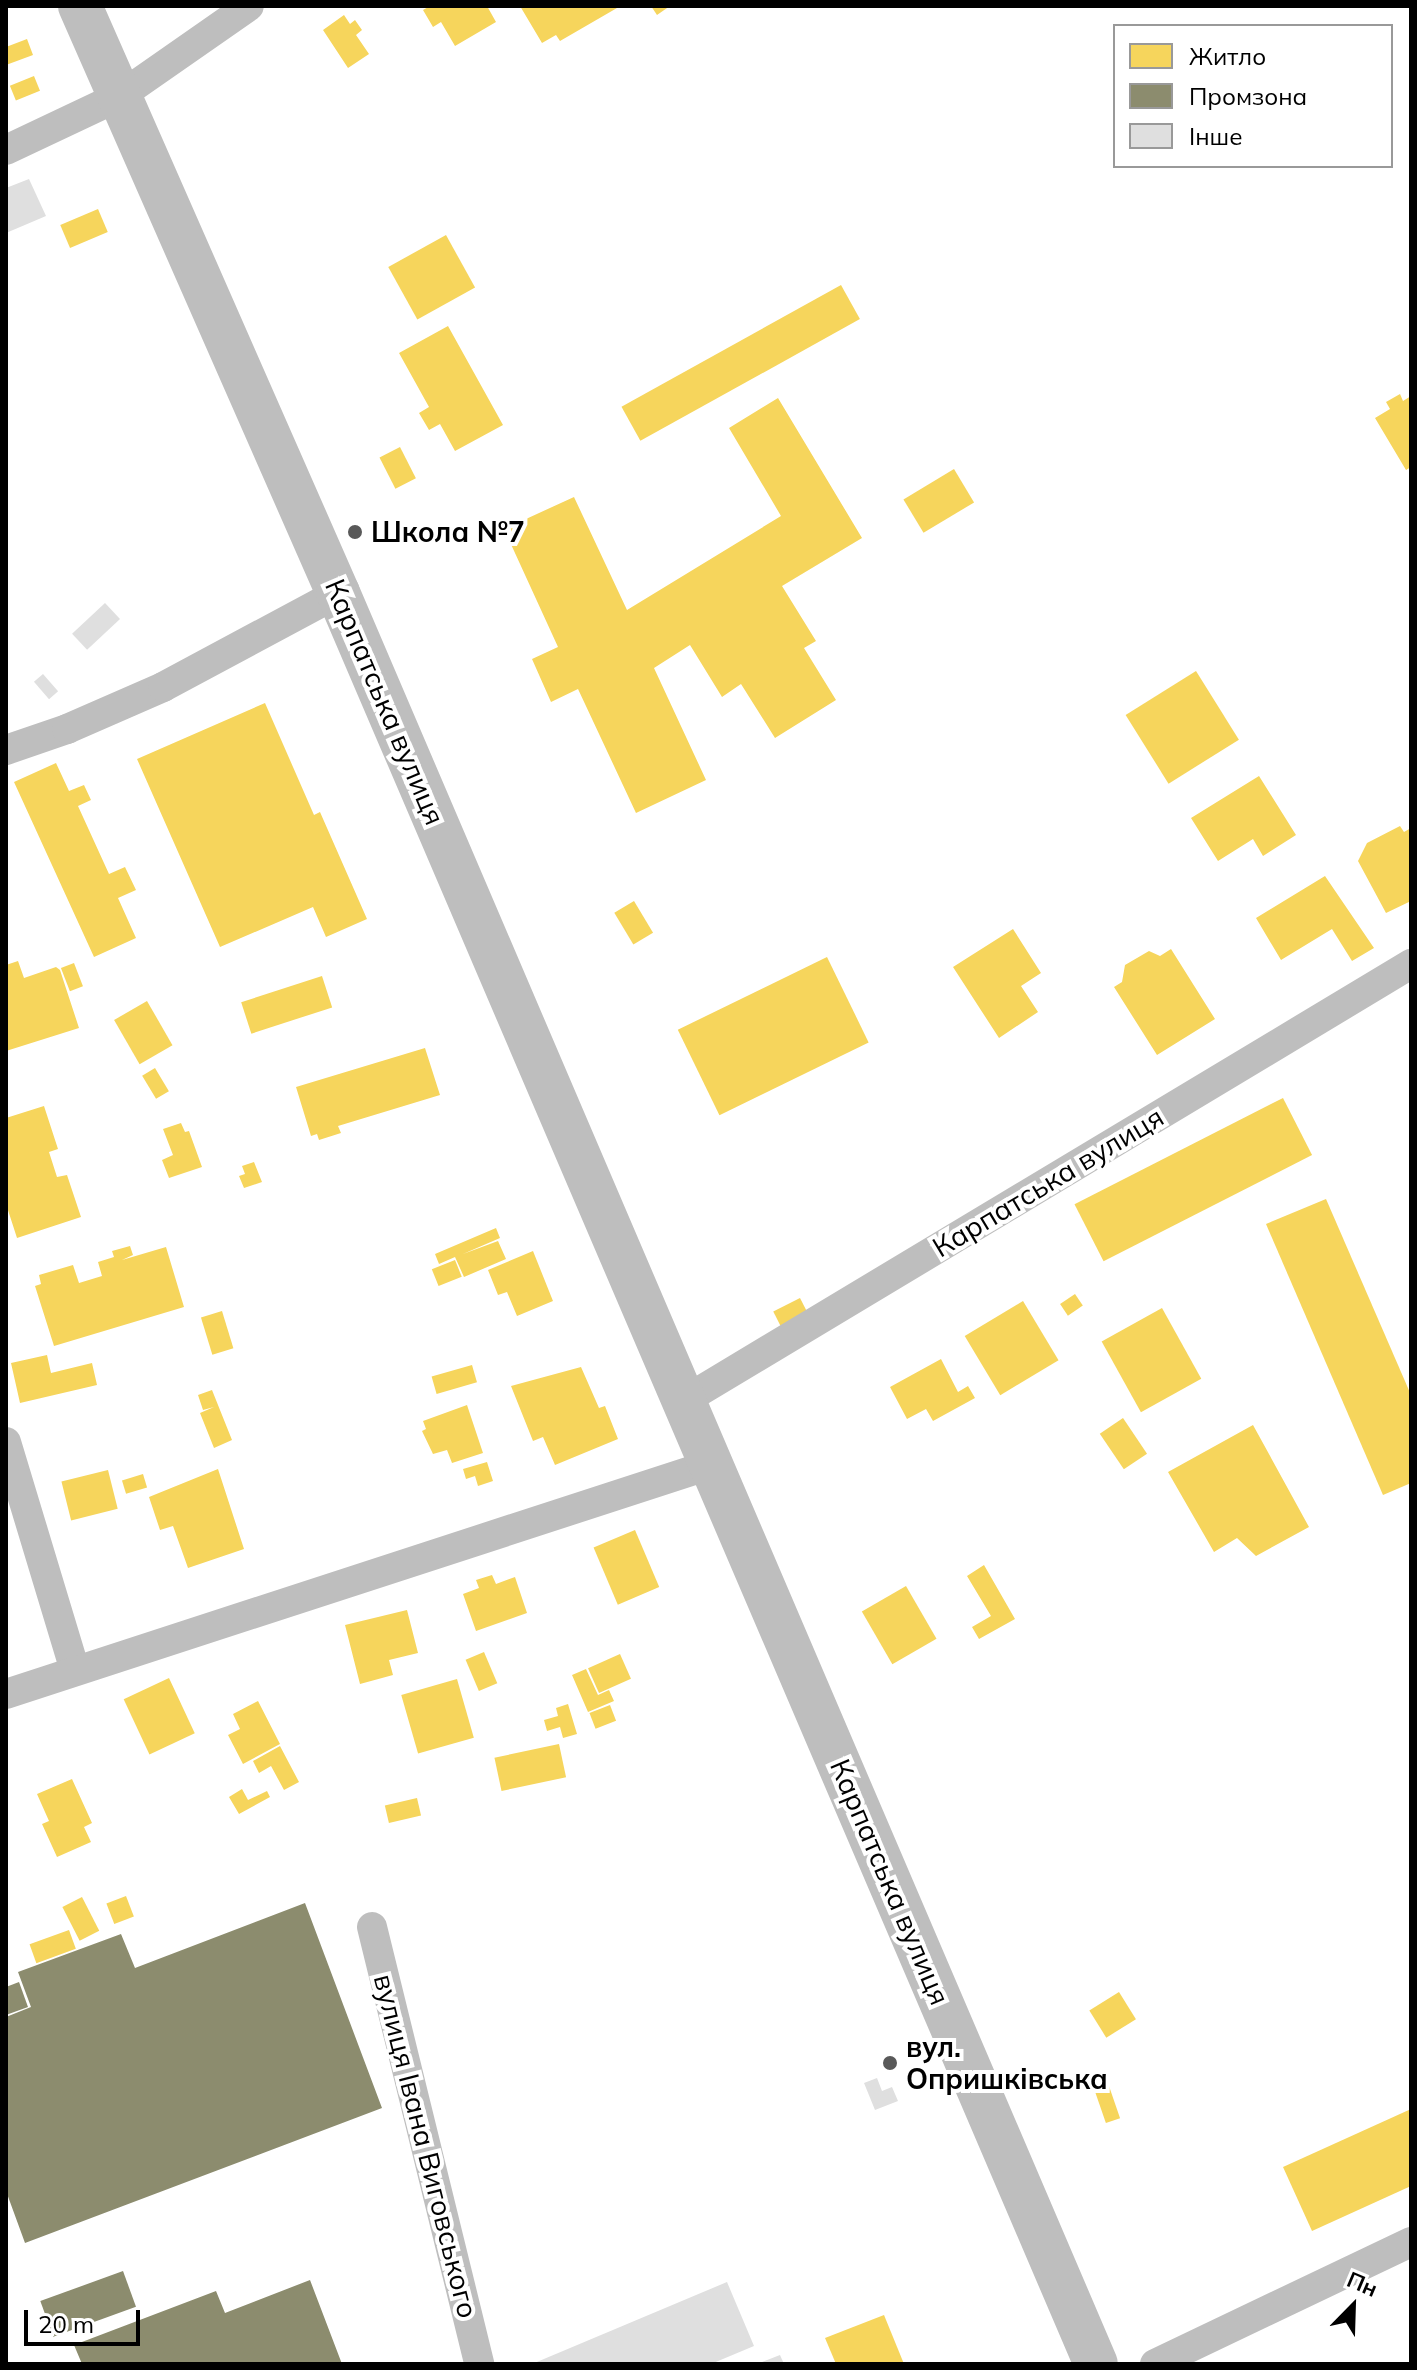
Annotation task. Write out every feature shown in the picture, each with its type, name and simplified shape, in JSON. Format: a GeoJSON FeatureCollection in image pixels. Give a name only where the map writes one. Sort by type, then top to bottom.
{"type":"FeatureCollection","features":[{"type":"Feature","properties":{"kind":"main road","name":"Карпатська вулиця"},"geometry":{"type":"LineString","coordinates":[[80,6],[338,593],[1096,2364]]}},
{"type":"Feature","properties":{"kind":"street"},"geometry":{"type":"LineString","coordinates":[[6,150],[120,96],[249,6]]}},
{"type":"Feature","properties":{"kind":"street"},"geometry":{"type":"LineString","coordinates":[[6,750],[67,729],[163,687],[338,593]]}},
{"type":"Feature","properties":{"kind":"street"},"geometry":{"type":"LineString","coordinates":[[685,1400],[1411,964]]}},
{"type":"Feature","properties":{"kind":"street"},"geometry":{"type":"LineString","coordinates":[[6,1442],[75,1670]]}},
{"type":"Feature","properties":{"kind":"street"},"geometry":{"type":"LineString","coordinates":[[6,1694],[712,1464]]}},
{"type":"Feature","properties":{"kind":"street","name":"вулиця Івана Виговського"},"geometry":{"type":"LineString","coordinates":[[372,1927],[479,2364]]}},
{"type":"Feature","properties":{"kind":"street"},"geometry":{"type":"LineString","coordinates":[[1155,2364],[1411,2242]]}},
{"type":"Feature","properties":{"kind":"building: Житло"},"geometry":{"type":"Polygon","coordinates":[[[430,6],[487,6],[496,22],[455,46],[441,22],[433,27],[423,10],[430,6]]]}},
{"type":"Feature","properties":{"kind":"building: Житло"},"geometry":{"type":"Polygon","coordinates":[[[520,6],[617,8],[560,41],[556,35],[542,43],[520,6]]]}},
{"type":"Feature","properties":{"kind":"building: Житло"},"geometry":{"type":"Polygon","coordinates":[[[651,6],[670,6],[657,15],[651,6]]]}},
{"type":"Feature","properties":{"kind":"building: Житло"},"geometry":{"type":"Polygon","coordinates":[[[344,15],[350,24],[355,20],[362,30],[356,35],[369,54],[348,68],[323,30],[344,15]]]}},
{"type":"Feature","properties":{"kind":"building: Житло"},"geometry":{"type":"Polygon","coordinates":[[[27,39],[33,55],[6,65],[6,47],[27,39]]]}},
{"type":"Feature","properties":{"kind":"building: Житло"},"geometry":{"type":"Polygon","coordinates":[[[34,76],[40,91],[16,101],[10,86],[34,76]]]}},
{"type":"Feature","properties":{"kind":"building: Житло"},"geometry":{"type":"Polygon","coordinates":[[[98,209],[108,232],[70,248],[60,225],[98,209]]]}},
{"type":"Feature","properties":{"kind":"building: Житло"},"geometry":{"type":"Polygon","coordinates":[[[446,235],[475,287],[417,319],[388,267],[446,235]]]}},
{"type":"Feature","properties":{"kind":"building: Житло"},"geometry":{"type":"Polygon","coordinates":[[[841,285],[860,319],[640,441],[621,407],[841,285]]]}},
{"type":"Feature","properties":{"kind":"building: Житло"},"geometry":{"type":"Polygon","coordinates":[[[448,326],[503,425],[455,451],[440,424],[429,430],[419,413],[429,407],[399,353],[448,326]]]}},
{"type":"Feature","properties":{"kind":"building: Житло"},"geometry":{"type":"Polygon","coordinates":[[[1400,394],[1403,401],[1411,396],[1411,467],[1406,470],[1375,418],[1390,409],[1386,402],[1400,394]]]}},
{"type":"Feature","properties":{"kind":"building: Житло"},"geometry":{"type":"Polygon","coordinates":[[[778,398],[862,538],[782,586],[816,641],[804,648],[836,700],[775,738],[741,684],[722,697],[690,645],[654,668],[706,780],[636,813],[578,689],[551,702],[532,659],[558,647],[504,529],[574,497],[627,610],[781,516],[729,428],[778,398]]]}},
{"type":"Feature","properties":{"kind":"building: Житло"},"geometry":{"type":"Polygon","coordinates":[[[400,447],[416,478],[395,489],[380,457],[400,447]]]}},
{"type":"Feature","properties":{"kind":"building: Житло"},"geometry":{"type":"Polygon","coordinates":[[[954,469],[974,502],[924,533],[903,499],[954,469]]]}},
{"type":"Feature","properties":{"kind":"building: Житло"},"geometry":{"type":"Polygon","coordinates":[[[1196,671],[1239,740],[1169,784],[1126,715],[1196,671]]]}},
{"type":"Feature","properties":{"kind":"building: Житло"},"geometry":{"type":"Polygon","coordinates":[[[265,703],[314,815],[320,812],[367,919],[326,937],[313,907],[220,947],[137,759],[265,703]]]}},
{"type":"Feature","properties":{"kind":"building: Житло"},"geometry":{"type":"Polygon","coordinates":[[[56,763],[69,791],[84,785],[91,800],[78,806],[109,874],[125,867],[136,890],[118,898],[136,938],[94,957],[14,782],[56,763]]]}},
{"type":"Feature","properties":{"kind":"building: Житло"},"geometry":{"type":"Polygon","coordinates":[[[1259,776],[1296,835],[1263,856],[1253,839],[1218,861],[1191,818],[1259,776]]]}},
{"type":"Feature","properties":{"kind":"building: Житло"},"geometry":{"type":"Polygon","coordinates":[[[1400,826],[1404,832],[1411,828],[1411,901],[1386,913],[1358,861],[1367,843],[1400,826]]]}},
{"type":"Feature","properties":{"kind":"building: Житло"},"geometry":{"type":"Polygon","coordinates":[[[1325,876],[1374,948],[1352,961],[1332,929],[1281,960],[1256,918],[1325,876]]]}},
{"type":"Feature","properties":{"kind":"building: Житло"},"geometry":{"type":"Polygon","coordinates":[[[634,901],[653,933],[633,945],[614,913],[634,901]]]}},
{"type":"Feature","properties":{"kind":"building: Житло"},"geometry":{"type":"Polygon","coordinates":[[[1013,929],[1041,973],[1021,986],[1038,1012],[999,1038],[953,967],[1013,929]]]}},
{"type":"Feature","properties":{"kind":"building: Житло"},"geometry":{"type":"Polygon","coordinates":[[[1171,949],[1215,1019],[1157,1055],[1114,987],[1122,982],[1125,965],[1149,951],[1160,956],[1171,949]]]}},
{"type":"Feature","properties":{"kind":"building: Житло"},"geometry":{"type":"Polygon","coordinates":[[[827,957],[869,1042],[719,1115],[678,1030],[827,957]]]}},
{"type":"Feature","properties":{"kind":"building: Житло"},"geometry":{"type":"Polygon","coordinates":[[[18,961],[24,978],[56,967],[60,970],[79,1028],[6,1051],[6,965],[18,961]]]}},
{"type":"Feature","properties":{"kind":"building: Житло"},"geometry":{"type":"Polygon","coordinates":[[[74,963],[83,986],[70,991],[61,968],[74,963]]]}},
{"type":"Feature","properties":{"kind":"building: Житло"},"geometry":{"type":"Polygon","coordinates":[[[322,976],[332,1007],[251,1034],[241,1002],[322,976]]]}},
{"type":"Feature","properties":{"kind":"building: Житло"},"geometry":{"type":"Polygon","coordinates":[[[147,1001],[172,1045],[140,1064],[114,1020],[147,1001]]]}},
{"type":"Feature","properties":{"kind":"building: Житло"},"geometry":{"type":"Polygon","coordinates":[[[425,1048],[440,1095],[338,1126],[341,1133],[319,1140],[317,1134],[311,1136],[296,1087],[425,1048]]]}},
{"type":"Feature","properties":{"kind":"building: Житло"},"geometry":{"type":"Polygon","coordinates":[[[155,1068],[169,1091],[156,1099],[142,1076],[155,1068]]]}},
{"type":"Feature","properties":{"kind":"building: Житло"},"geometry":{"type":"Polygon","coordinates":[[[1283,1098],[1312,1155],[1104,1261],[1075,1204],[1283,1098]]]}},
{"type":"Feature","properties":{"kind":"building: Житло"},"geometry":{"type":"Polygon","coordinates":[[[44,1106],[58,1149],[49,1152],[57,1177],[67,1175],[81,1217],[17,1238],[6,1204],[6,1118],[44,1106]]]}},
{"type":"Feature","properties":{"kind":"building: Житло"},"geometry":{"type":"Polygon","coordinates":[[[181,1123],[185,1132],[189,1131],[202,1167],[169,1178],[162,1160],[173,1155],[163,1129],[181,1123]]]}},
{"type":"Feature","properties":{"kind":"building: Житло"},"geometry":{"type":"Polygon","coordinates":[[[254,1162],[262,1182],[244,1188],[239,1176],[245,1174],[242,1166],[254,1162]]]}},
{"type":"Feature","properties":{"kind":"building: Житло"},"geometry":{"type":"Polygon","coordinates":[[[1326,1199],[1411,1395],[1411,1483],[1383,1495],[1266,1224],[1326,1199]]]}},
{"type":"Feature","properties":{"kind":"building: Житло"},"geometry":{"type":"Polygon","coordinates":[[[496,1228],[500,1238],[463,1254],[498,1241],[506,1259],[464,1277],[455,1257],[439,1264],[435,1254],[496,1228]]]}},
{"type":"Feature","properties":{"kind":"building: Житло"},"geometry":{"type":"Polygon","coordinates":[[[130,1246],[133,1255],[122,1260],[166,1247],[184,1307],[54,1346],[35,1286],[41,1284],[39,1275],[73,1265],[79,1283],[102,1276],[98,1262],[114,1257],[112,1251],[130,1246]]]}},
{"type":"Feature","properties":{"kind":"building: Житло"},"geometry":{"type":"Polygon","coordinates":[[[533,1251],[553,1301],[517,1316],[507,1292],[498,1295],[488,1270],[533,1251]]]}},
{"type":"Feature","properties":{"kind":"building: Житло"},"geometry":{"type":"Polygon","coordinates":[[[455,1260],[462,1277],[439,1286],[432,1269],[455,1260]]]}},
{"type":"Feature","properties":{"kind":"building: Житло"},"geometry":{"type":"Polygon","coordinates":[[[1075,1294],[1083,1306],[1068,1316],[1060,1304],[1075,1294]]]}},
{"type":"Feature","properties":{"kind":"building: Житло"},"geometry":{"type":"Polygon","coordinates":[[[800,1298],[809,1316],[782,1329],[773,1312],[800,1298]]]}},
{"type":"Feature","properties":{"kind":"building: Житло"},"geometry":{"type":"Polygon","coordinates":[[[1023,1301],[1059,1360],[1000,1395],[965,1336],[1023,1301]]]}},
{"type":"Feature","properties":{"kind":"building: Житло"},"geometry":{"type":"Polygon","coordinates":[[[1162,1308],[1201,1379],[1141,1412],[1102,1341],[1162,1308]]]}},
{"type":"Feature","properties":{"kind":"building: Житло"},"geometry":{"type":"Polygon","coordinates":[[[222,1311],[233,1348],[212,1355],[201,1317],[222,1311]]]}},
{"type":"Feature","properties":{"kind":"building: Житло"},"geometry":{"type":"Polygon","coordinates":[[[47,1355],[51,1373],[92,1363],[97,1385],[20,1403],[11,1363],[47,1355]]]}},
{"type":"Feature","properties":{"kind":"building: Житло"},"geometry":{"type":"Polygon","coordinates":[[[941,1359],[958,1392],[968,1386],[975,1398],[933,1421],[926,1409],[907,1419],[890,1387],[941,1359]]]}},
{"type":"Feature","properties":{"kind":"building: Житло"},"geometry":{"type":"Polygon","coordinates":[[[472,1365],[477,1382],[437,1394],[432,1377],[472,1365]]]}},
{"type":"Feature","properties":{"kind":"building: Житло"},"geometry":{"type":"Polygon","coordinates":[[[581,1367],[599,1408],[605,1406],[618,1439],[555,1465],[543,1437],[533,1441],[511,1386],[581,1367]]]}},
{"type":"Feature","properties":{"kind":"building: Житло"},"geometry":{"type":"Polygon","coordinates":[[[212,1390],[232,1440],[214,1448],[200,1413],[214,1407],[203,1410],[198,1395],[212,1390]]]}},
{"type":"Feature","properties":{"kind":"building: Житло"},"geometry":{"type":"Polygon","coordinates":[[[467,1405],[483,1453],[452,1463],[447,1450],[433,1454],[422,1431],[426,1429],[423,1421],[467,1405]]]}},
{"type":"Feature","properties":{"kind":"building: Житло"},"geometry":{"type":"Polygon","coordinates":[[[1123,1418],[1147,1454],[1124,1469],[1100,1434],[1123,1418]]]}},
{"type":"Feature","properties":{"kind":"building: Житло"},"geometry":{"type":"Polygon","coordinates":[[[1253,1425],[1309,1527],[1256,1556],[1237,1538],[1214,1552],[1168,1472],[1253,1425]]]}},
{"type":"Feature","properties":{"kind":"building: Житло"},"geometry":{"type":"Polygon","coordinates":[[[487,1462],[493,1481],[478,1486],[475,1476],[466,1479],[463,1469],[487,1462]]]}},
{"type":"Feature","properties":{"kind":"building: Житло"},"geometry":{"type":"Polygon","coordinates":[[[218,1469],[244,1549],[188,1568],[173,1526],[160,1530],[149,1497],[218,1469]]]}},
{"type":"Feature","properties":{"kind":"building: Житло"},"geometry":{"type":"Polygon","coordinates":[[[108,1470],[118,1509],[71,1520],[61,1482],[108,1470]]]}},
{"type":"Feature","properties":{"kind":"building: Житло"},"geometry":{"type":"Polygon","coordinates":[[[143,1474],[147,1487],[126,1494],[122,1480],[143,1474]]]}},
{"type":"Feature","properties":{"kind":"building: Житло"},"geometry":{"type":"Polygon","coordinates":[[[635,1530],[659,1587],[618,1605],[594,1548],[635,1530]]]}},
{"type":"Feature","properties":{"kind":"building: Житло"},"geometry":{"type":"Polygon","coordinates":[[[984,1565],[1015,1619],[979,1639],[972,1627],[991,1616],[967,1576],[984,1565]]]}},
{"type":"Feature","properties":{"kind":"building: Житло"},"geometry":{"type":"Polygon","coordinates":[[[492,1575],[496,1584],[515,1577],[527,1613],[476,1631],[463,1594],[479,1588],[476,1580],[492,1575]]]}},
{"type":"Feature","properties":{"kind":"building: Житло"},"geometry":{"type":"Polygon","coordinates":[[[906,1586],[936,1639],[892,1664],[862,1612],[906,1586]]]}},
{"type":"Feature","properties":{"kind":"building: Житло"},"geometry":{"type":"Polygon","coordinates":[[[407,1610],[418,1653],[389,1660],[393,1675],[360,1684],[345,1625],[407,1610]]]}},
{"type":"Feature","properties":{"kind":"building: Житло"},"geometry":{"type":"Polygon","coordinates":[[[484,1652],[497,1683],[479,1691],[466,1660],[484,1652]]]}},
{"type":"Feature","properties":{"kind":"building: Житло"},"geometry":{"type":"Polygon","coordinates":[[[620,1654],[631,1679],[599,1693],[588,1668],[620,1654]]]}},
{"type":"Feature","properties":{"kind":"building: Житло"},"geometry":{"type":"Polygon","coordinates":[[[586,1669],[598,1695],[609,1690],[614,1701],[588,1712],[572,1675],[586,1669]]]}},
{"type":"Feature","properties":{"kind":"building: Житло"},"geometry":{"type":"Polygon","coordinates":[[[169,1678],[195,1733],[149,1754],[124,1699],[169,1678]]]}},
{"type":"Feature","properties":{"kind":"building: Житло"},"geometry":{"type":"Polygon","coordinates":[[[457,1679],[474,1738],[418,1754],[401,1695],[457,1679]]]}},
{"type":"Feature","properties":{"kind":"building: Житло"},"geometry":{"type":"Polygon","coordinates":[[[258,1701],[280,1744],[243,1764],[228,1735],[240,1729],[233,1714],[258,1701]]]}},
{"type":"Feature","properties":{"kind":"building: Житло"},"geometry":{"type":"Polygon","coordinates":[[[568,1704],[577,1734],[563,1738],[560,1727],[547,1731],[544,1720],[558,1716],[556,1708],[568,1704]]]}},
{"type":"Feature","properties":{"kind":"building: Житло"},"geometry":{"type":"Polygon","coordinates":[[[610,1705],[616,1721],[596,1729],[589,1713],[610,1705]]]}},
{"type":"Feature","properties":{"kind":"building: Житло"},"geometry":{"type":"Polygon","coordinates":[[[559,1744],[566,1777],[502,1791],[494,1758],[559,1744]]]}},
{"type":"Feature","properties":{"kind":"building: Житло"},"geometry":{"type":"Polygon","coordinates":[[[280,1746],[299,1782],[284,1790],[271,1766],[259,1773],[253,1761],[280,1746]]]}},
{"type":"Feature","properties":{"kind":"building: Житло"},"geometry":{"type":"Polygon","coordinates":[[[72,1779],[92,1823],[84,1827],[91,1842],[57,1857],[42,1824],[49,1821],[37,1794],[72,1779]]]}},
{"type":"Feature","properties":{"kind":"building: Житло"},"geometry":{"type":"Polygon","coordinates":[[[242,1789],[248,1800],[267,1791],[270,1797],[239,1814],[229,1797],[242,1789]]]}},
{"type":"Feature","properties":{"kind":"building: Житло"},"geometry":{"type":"Polygon","coordinates":[[[417,1798],[421,1816],[389,1823],[385,1805],[417,1798]]]}},
{"type":"Feature","properties":{"kind":"building: Житло"},"geometry":{"type":"Polygon","coordinates":[[[126,1896],[134,1917],[114,1924],[106,1904],[126,1896]]]}},
{"type":"Feature","properties":{"kind":"building: Житло"},"geometry":{"type":"Polygon","coordinates":[[[82,1897],[99,1931],[80,1941],[62,1907],[82,1897]]]}},
{"type":"Feature","properties":{"kind":"building: Житло"},"geometry":{"type":"Polygon","coordinates":[[[69,1930],[76,1949],[36,1963],[30,1944],[69,1930]]]}},
{"type":"Feature","properties":{"kind":"building: Житло"},"geometry":{"type":"Polygon","coordinates":[[[1119,1992],[1136,2019],[1106,2038],[1089,2011],[1119,1992]]]}},
{"type":"Feature","properties":{"kind":"building: Житло"},"geometry":{"type":"Polygon","coordinates":[[[1109,2086],[1120,2118],[1106,2123],[1095,2091],[1109,2086]]]}},
{"type":"Feature","properties":{"kind":"building: Житло"},"geometry":{"type":"Polygon","coordinates":[[[1411,2109],[1411,2186],[1312,2231],[1283,2167],[1411,2109]]]}},
{"type":"Feature","properties":{"kind":"building: Житло"},"geometry":{"type":"Polygon","coordinates":[[[884,2315],[904,2364],[836,2364],[825,2338],[884,2315]]]}},
{"type":"Feature","properties":{"kind":"building: Промзона"},"geometry":{"type":"Polygon","coordinates":[[[305,1903],[382,2108],[25,2243],[6,2191],[6,2017],[31,2007],[18,1972],[121,1934],[135,1968],[305,1903]]]}},
{"type":"Feature","properties":{"kind":"building: Промзона"},"geometry":{"type":"Polygon","coordinates":[[[19,1982],[28,2007],[6,2015],[6,1987],[19,1982]]]}},
{"type":"Feature","properties":{"kind":"building: Промзона"},"geometry":{"type":"Polygon","coordinates":[[[123,2271],[136,2307],[53,2337],[40,2301],[123,2271]]]}},
{"type":"Feature","properties":{"kind":"building: Промзона"},"geometry":{"type":"Polygon","coordinates":[[[310,2280],[342,2364],[82,2364],[74,2345],[216,2291],[225,2313],[310,2280]]]}},
{"type":"Feature","properties":{"kind":"building: Інше"},"geometry":{"type":"Polygon","coordinates":[[[29,179],[46,216],[6,233],[6,188],[29,179]]]}},
{"type":"Feature","properties":{"kind":"building: Інше"},"geometry":{"type":"Polygon","coordinates":[[[105,603],[120,619],[87,650],[72,634],[105,603]]]}},
{"type":"Feature","properties":{"kind":"building: Інше"},"geometry":{"type":"Polygon","coordinates":[[[43,674],[58,691],[49,699],[34,682],[43,674]]]}},
{"type":"Feature","properties":{"kind":"building: Інше"},"geometry":{"type":"Polygon","coordinates":[[[877,2078],[882,2091],[892,2087],[898,2101],[875,2110],[864,2083],[877,2078]]]}},
{"type":"Feature","properties":{"kind":"building: Інше"},"geometry":{"type":"Polygon","coordinates":[[[727,2282],[754,2346],[711,2364],[532,2364],[727,2282]]]}},
{"type":"Feature","properties":{"kind":"building: Інше"},"geometry":{"type":"Polygon","coordinates":[[[780,2355],[784,2364],[757,2364],[780,2355]]]}},
{"type":"Feature","properties":{"kind":"place","name":"Школа №7"},"geometry":{"type":"Point","coordinates":[355,532]}},
{"type":"Feature","properties":{"kind":"place","name":"вул. Опришківська"},"geometry":{"type":"Point","coordinates":[890,2063]}}]}
